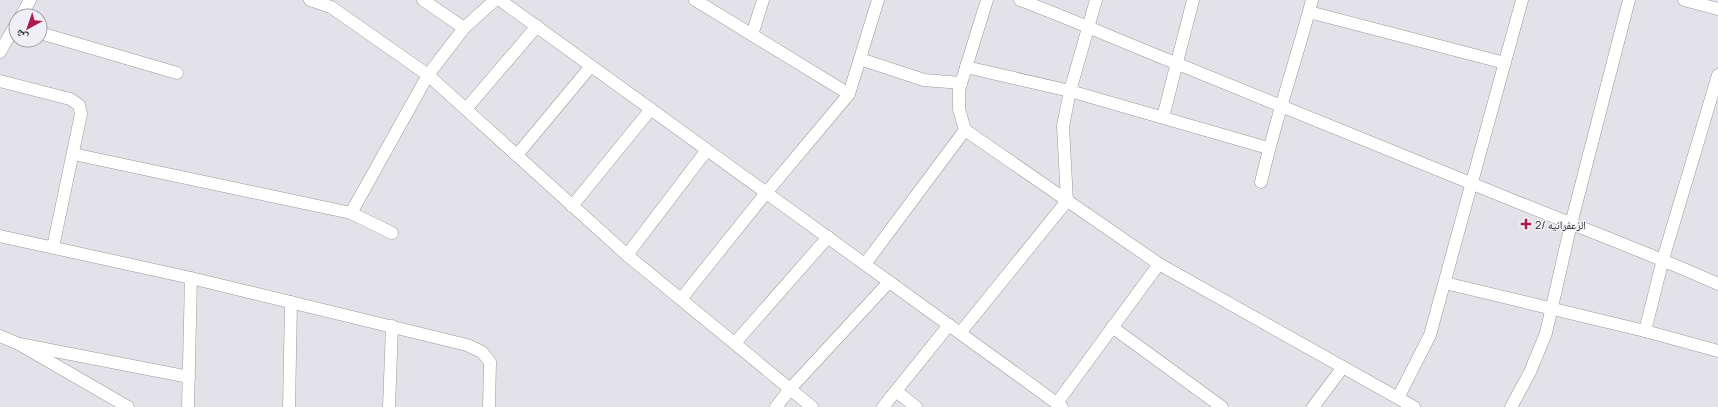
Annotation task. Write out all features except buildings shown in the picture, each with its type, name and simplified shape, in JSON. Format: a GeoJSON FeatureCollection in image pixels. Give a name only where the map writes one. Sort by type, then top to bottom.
{"type":"FeatureCollection","features":[{"type":"Feature","properties":{"kind":"street"},"geometry":{"type":"LineString","coordinates":[[310,0],[332,7],[428,75],[627,255],[812,407]]}},
{"type":"Feature","properties":{"kind":"street"},"geometry":{"type":"LineString","coordinates":[[423,0],[464,28]]}},
{"type":"Feature","properties":{"kind":"street"},"geometry":{"type":"LineString","coordinates":[[351,213],[428,75],[464,28],[495,0]]}},
{"type":"Feature","properties":{"kind":"street"},"geometry":{"type":"LineString","coordinates":[[500,0],[1059,405],[1112,326],[1159,264]]}},
{"type":"Feature","properties":{"kind":"street"},"geometry":{"type":"LineString","coordinates":[[695,0],[849,94]]}},
{"type":"Feature","properties":{"kind":"street"},"geometry":{"type":"LineString","coordinates":[[752,35],[763,0]]}},
{"type":"Feature","properties":{"kind":"street"},"geometry":{"type":"LineString","coordinates":[[681,299],[766,193],[849,94],[878,0]]}},
{"type":"Feature","properties":{"kind":"street"},"geometry":{"type":"LineString","coordinates":[[987,0],[959,90],[959,109],[965,130],[1159,264],[1414,407]]}},
{"type":"Feature","properties":{"kind":"street"},"geometry":{"type":"LineString","coordinates":[[1020,0],[1090,26],[1176,64],[1282,105],[1571,224],[1663,259],[1718,284]]}},
{"type":"Feature","properties":{"kind":"street"},"geometry":{"type":"LineString","coordinates":[[960,333],[1067,201],[1063,126],[1070,91],[1090,26],[1096,0]]}},
{"type":"Feature","properties":{"kind":"street"},"geometry":{"type":"LineString","coordinates":[[1162,117],[1193,0]]}},
{"type":"Feature","properties":{"kind":"street"},"geometry":{"type":"LineString","coordinates":[[1261,182],[1268,148],[1312,0]]}},
{"type":"Feature","properties":{"kind":"street"},"geometry":{"type":"LineString","coordinates":[[1398,398],[1430,335],[1473,184],[1522,0]]}},
{"type":"Feature","properties":{"kind":"street"},"geometry":{"type":"LineString","coordinates":[[1511,407],[1530,372],[1546,333],[1550,308],[1629,0]]}},
{"type":"Feature","properties":{"kind":"street"},"geometry":{"type":"LineString","coordinates":[[1684,0],[1718,9]]}},
{"type":"Feature","properties":{"kind":"street"},"geometry":{"type":"LineString","coordinates":[[1309,12],[1505,63]]}},
{"type":"Feature","properties":{"kind":"street"},"geometry":{"type":"LineString","coordinates":[[466,108],[537,26]]}},
{"type":"Feature","properties":{"kind":"street"},"geometry":{"type":"LineString","coordinates":[[48,35],[176,73]]}},
{"type":"Feature","properties":{"kind":"street"},"geometry":{"type":"LineString","coordinates":[[0,52],[8,38]]}},
{"type":"Feature","properties":{"kind":"street"},"geometry":{"type":"LineString","coordinates":[[860,60],[924,80],[961,83]]}},
{"type":"Feature","properties":{"kind":"street"},"geometry":{"type":"LineString","coordinates":[[517,155],[591,66]]}},
{"type":"Feature","properties":{"kind":"street"},"geometry":{"type":"LineString","coordinates":[[966,67],[1070,91],[1268,148]]}},
{"type":"Feature","properties":{"kind":"street"},"geometry":{"type":"LineString","coordinates":[[1645,331],[1663,259],[1718,75]]}},
{"type":"Feature","properties":{"kind":"street"},"geometry":{"type":"LineString","coordinates":[[0,81],[70,99],[79,105],[82,114],[53,247]]}},
{"type":"Feature","properties":{"kind":"street"},"geometry":{"type":"LineString","coordinates":[[572,206],[650,109]]}},
{"type":"Feature","properties":{"kind":"street"},"geometry":{"type":"LineString","coordinates":[[865,264],[965,130]]}},
{"type":"Feature","properties":{"kind":"street"},"geometry":{"type":"LineString","coordinates":[[627,255],[708,150]]}},
{"type":"Feature","properties":{"kind":"street"},"geometry":{"type":"LineString","coordinates":[[73,154],[351,213],[392,233]]}},
{"type":"Feature","properties":{"kind":"street"},"geometry":{"type":"LineString","coordinates":[[0,236],[191,278],[467,345],[482,352],[490,362],[489,407]]}},
{"type":"Feature","properties":{"kind":"street"},"geometry":{"type":"LineString","coordinates":[[735,343],[828,237]]}},
{"type":"Feature","properties":{"kind":"street"},"geometry":{"type":"LineString","coordinates":[[188,407],[191,278]]}},
{"type":"Feature","properties":{"kind":"street"},"geometry":{"type":"LineString","coordinates":[[776,407],[790,389],[889,282]]}},
{"type":"Feature","properties":{"kind":"street"},"geometry":{"type":"LineString","coordinates":[[1445,283],[1645,331],[1718,351]]}},
{"type":"Feature","properties":{"kind":"street"},"geometry":{"type":"LineString","coordinates":[[289,407],[291,302]]}},
{"type":"Feature","properties":{"kind":"street"},"geometry":{"type":"LineString","coordinates":[[883,407],[949,325]]}},
{"type":"Feature","properties":{"kind":"street"},"geometry":{"type":"LineString","coordinates":[[389,407],[392,326]]}},
{"type":"Feature","properties":{"kind":"street"},"geometry":{"type":"LineString","coordinates":[[1112,326],[1222,407]]}},
{"type":"Feature","properties":{"kind":"street"},"geometry":{"type":"LineString","coordinates":[[0,336],[19,344],[128,407]]}},
{"type":"Feature","properties":{"kind":"street"},"geometry":{"type":"LineString","coordinates":[[19,344],[189,377]]}},
{"type":"Feature","properties":{"kind":"street"},"geometry":{"type":"LineString","coordinates":[[1313,407],[1343,367]]}},
{"type":"Feature","properties":{"kind":"street"},"geometry":{"type":"LineString","coordinates":[[896,391],[916,407]]}},
{"type":"Feature","properties":{"kind":"place","name":"الزعفرانيه /2"},"geometry":{"type":"Point","coordinates":[1526,224]}}]}
